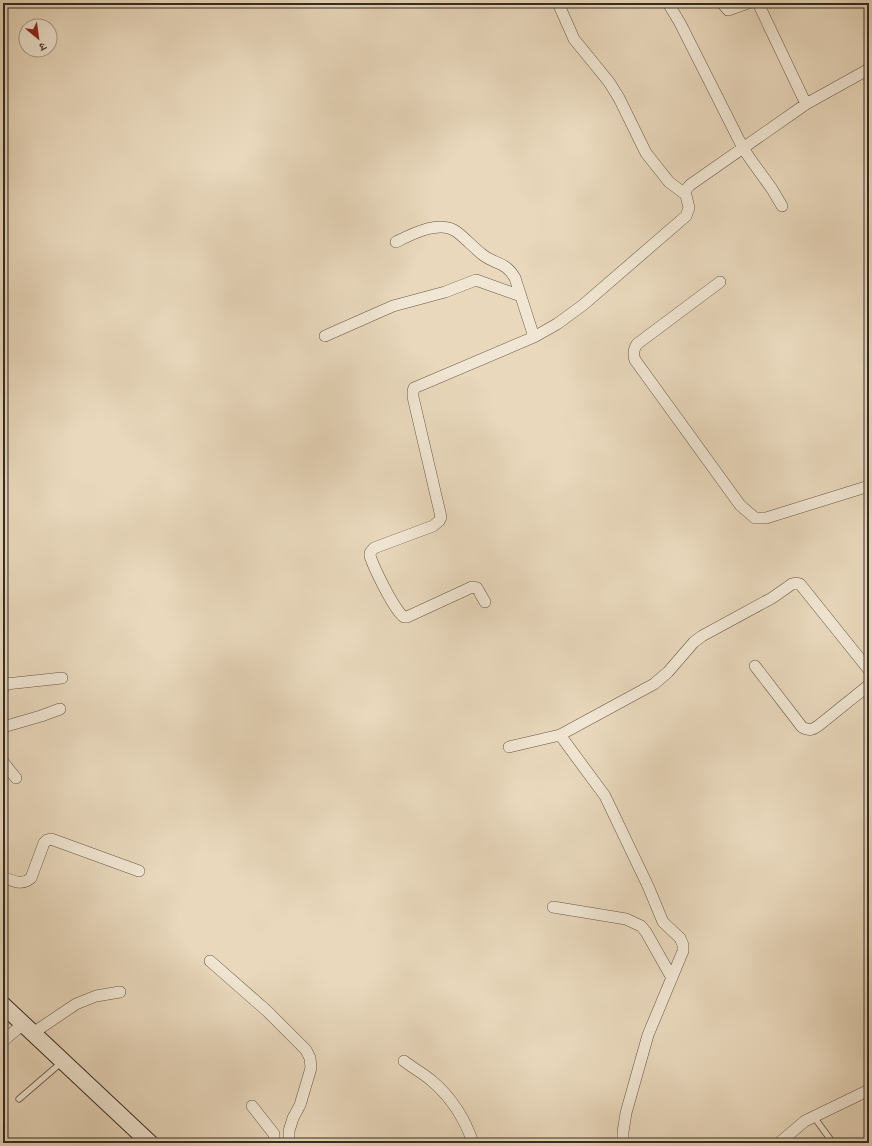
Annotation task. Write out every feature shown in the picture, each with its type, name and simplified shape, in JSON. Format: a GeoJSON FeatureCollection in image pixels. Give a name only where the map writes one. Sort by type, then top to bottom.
{"type":"FeatureCollection","features":[{"type":"Feature","properties":{"kind":"main road"},"geometry":{"type":"LineString","coordinates":[[3,1005],[150,1143]]}},
{"type":"Feature","properties":{"kind":"street"},"geometry":{"type":"LineString","coordinates":[[558,3],[574,39],[609,82],[616,93],[646,153],[669,182],[685,194]]}},
{"type":"Feature","properties":{"kind":"street"},"geometry":{"type":"LineString","coordinates":[[668,3],[680,23],[743,148],[782,206]]}},
{"type":"Feature","properties":{"kind":"street"},"geometry":{"type":"LineString","coordinates":[[722,3],[728,10],[748,3]]}},
{"type":"Feature","properties":{"kind":"street"},"geometry":{"type":"LineString","coordinates":[[758,3],[806,104]]}},
{"type":"Feature","properties":{"kind":"street"},"geometry":{"type":"LineString","coordinates":[[485,602],[477,588],[472,587],[407,617],[404,617],[400,614],[389,595],[371,559],[370,552],[374,548],[434,526],[441,517],[413,398],[412,391],[414,388],[534,337],[557,324],[583,305],[686,216],[689,208],[685,191],[690,185],[806,104],[869,69]]}},
{"type":"Feature","properties":{"kind":"street"},"geometry":{"type":"LineString","coordinates":[[396,242],[421,230],[441,227],[456,231],[482,254],[510,270],[515,278],[534,337]]}},
{"type":"Feature","properties":{"kind":"street"},"geometry":{"type":"LineString","coordinates":[[325,336],[393,306],[446,292],[476,280],[521,296]]}},
{"type":"Feature","properties":{"kind":"street"},"geometry":{"type":"LineString","coordinates":[[720,282],[637,344],[633,351],[633,355],[635,360],[727,487],[747,512],[755,518],[766,518],[869,486]]}},
{"type":"Feature","properties":{"kind":"street"},"geometry":{"type":"LineString","coordinates":[[509,747],[560,735],[654,684],[668,672],[694,642],[702,636],[772,598],[792,584],[796,583],[800,584],[869,670]]}},
{"type":"Feature","properties":{"kind":"street"},"geometry":{"type":"LineString","coordinates":[[755,666],[802,727],[808,730],[813,730],[869,685]]}},
{"type":"Feature","properties":{"kind":"street"},"geometry":{"type":"LineString","coordinates":[[3,690],[6,684],[62,678]]}},
{"type":"Feature","properties":{"kind":"street"},"geometry":{"type":"LineString","coordinates":[[3,727],[60,709]]}},
{"type":"Feature","properties":{"kind":"street"},"geometry":{"type":"LineString","coordinates":[[560,735],[605,796],[648,886],[663,922],[680,938],[683,945],[683,951],[648,1035],[626,1113],[623,1143]]}},
{"type":"Feature","properties":{"kind":"street"},"geometry":{"type":"LineString","coordinates":[[3,762],[16,778]]}},
{"type":"Feature","properties":{"kind":"street"},"geometry":{"type":"LineString","coordinates":[[3,878],[21,883],[26,882],[31,878],[44,843],[47,840],[51,840],[139,872]]}},
{"type":"Feature","properties":{"kind":"street"},"geometry":{"type":"LineString","coordinates":[[553,906],[626,919],[641,926],[646,932],[672,978]]}},
{"type":"Feature","properties":{"kind":"street"},"geometry":{"type":"LineString","coordinates":[[210,961],[267,1011],[306,1050],[310,1058],[311,1068],[300,1105],[293,1118],[289,1131],[289,1143]]}},
{"type":"Feature","properties":{"kind":"street"},"geometry":{"type":"LineString","coordinates":[[3,1041],[76,1004],[96,996],[120,992]]}},
{"type":"Feature","properties":{"kind":"street"},"geometry":{"type":"LineString","coordinates":[[404,1061],[433,1081],[450,1100],[462,1116],[473,1143]]}},
{"type":"Feature","properties":{"kind":"street"},"geometry":{"type":"LineString","coordinates":[[779,1143],[805,1121],[869,1090]]}},
{"type":"Feature","properties":{"kind":"street"},"geometry":{"type":"LineString","coordinates":[[252,1106],[274,1134],[274,1143]]}},
{"type":"Feature","properties":{"kind":"lane"},"geometry":{"type":"LineString","coordinates":[[19,1099],[63,1061]]}},
{"type":"Feature","properties":{"kind":"lane"},"geometry":{"type":"LineString","coordinates":[[814,1116],[833,1143]]}}]}
